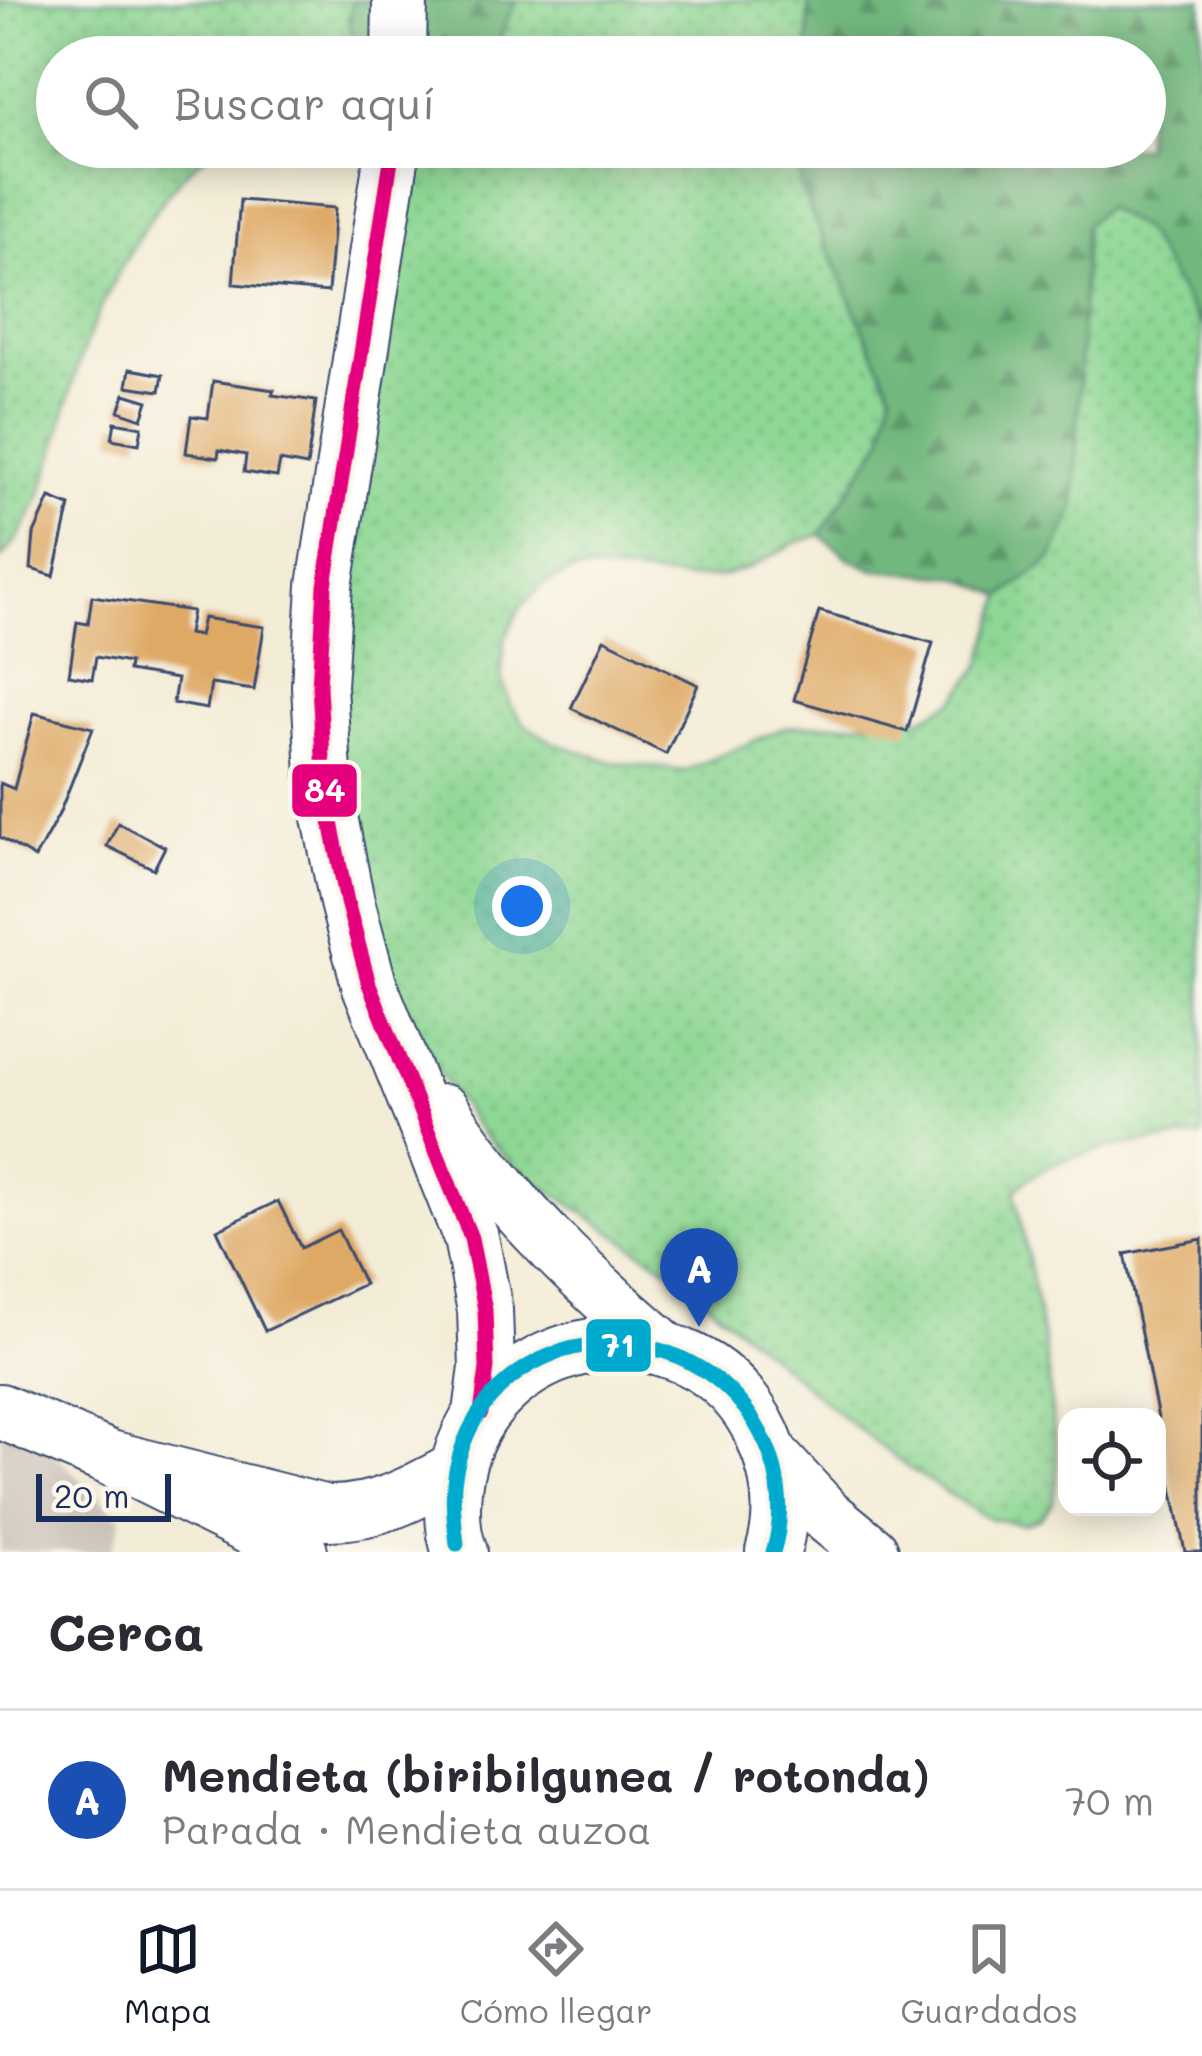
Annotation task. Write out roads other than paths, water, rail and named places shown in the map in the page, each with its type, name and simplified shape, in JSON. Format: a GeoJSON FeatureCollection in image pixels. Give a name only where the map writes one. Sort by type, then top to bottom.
{"type":"FeatureCollection","features":[{"type":"Feature","properties":{"kind":"street"},"geometry":{"type":"LineString","coordinates":[[399,36],[400,0]]}},
{"type":"Feature","properties":{"kind":"street"},"geometry":{"type":"LineString","coordinates":[[390,168],[325,586],[319,686],[326,792],[369,984],[471,1238],[485,1310],[487,1367],[481,1414]]}},
{"type":"Feature","properties":{"kind":"street"},"geometry":{"type":"LineString","coordinates":[[369,984],[414,1068],[466,1147],[526,1221],[593,1289],[666,1350]]}},
{"type":"Feature","properties":{"kind":"street"},"geometry":{"type":"LineString","coordinates":[[460,1552],[452,1507],[456,1470],[481,1414],[531,1366],[563,1351],[597,1343],[632,1343],[666,1350],[702,1366],[732,1391],[756,1422],[772,1457],[780,1498],[772,1552]]}},
{"type":"Feature","properties":{"kind":"street"},"geometry":{"type":"LineString","coordinates":[[0,1411],[110,1458],[300,1552]]}},
{"type":"Feature","properties":{"kind":"street"},"geometry":{"type":"LineString","coordinates":[[772,1457],[826,1515],[871,1552]]}},
{"type":"Feature","properties":{"kind":"street"},"geometry":{"type":"LineString","coordinates":[[110,1458],[327,1513],[356,1514],[379,1508],[456,1470]]}},
{"type":"Feature","properties":{"kind":"place","name":"Mendieta (biribilgunea / rotonda)"},"geometry":{"type":"Point","coordinates":[699,1327]}}]}
